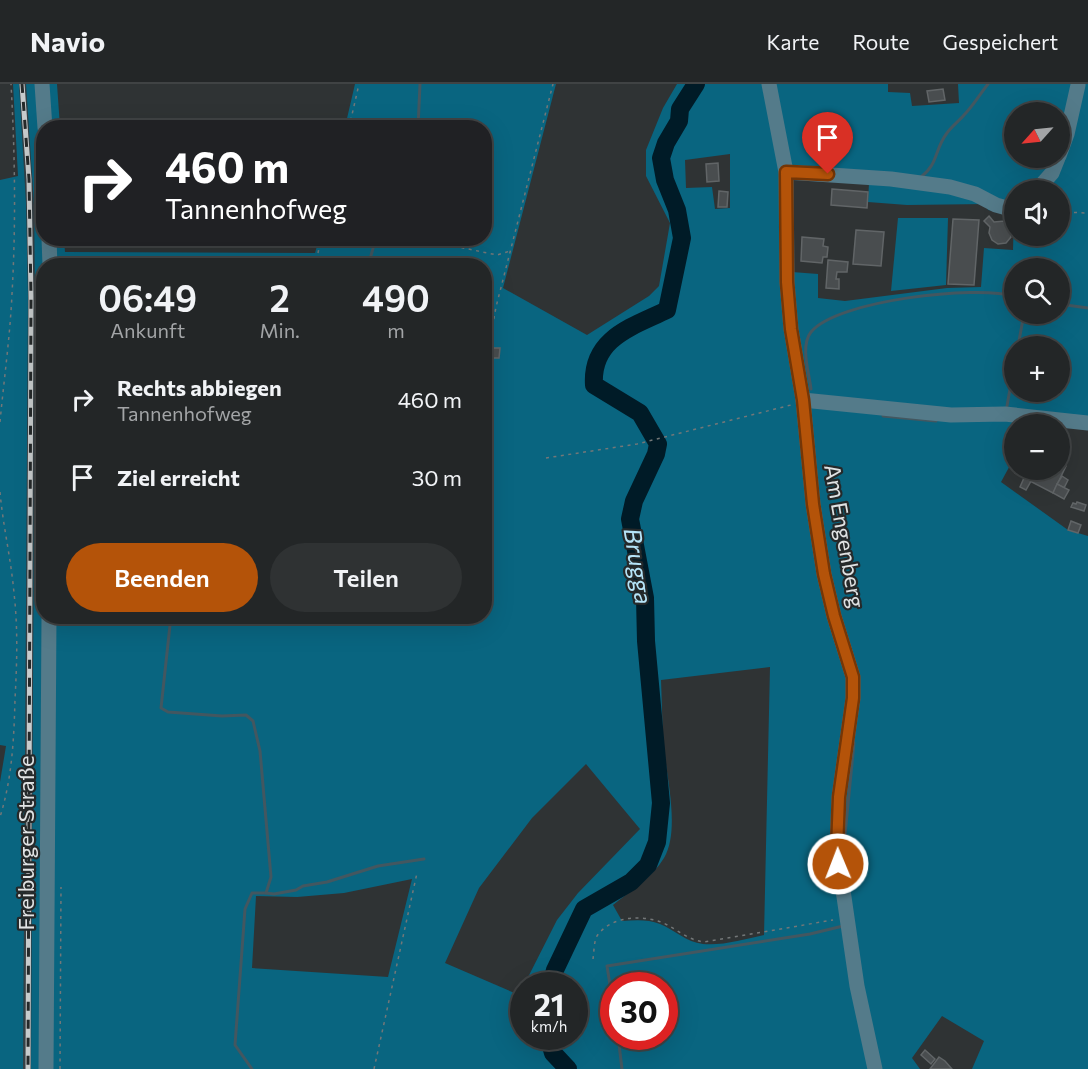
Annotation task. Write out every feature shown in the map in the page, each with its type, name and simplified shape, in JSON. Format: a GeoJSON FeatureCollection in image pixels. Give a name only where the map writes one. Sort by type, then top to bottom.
{"type":"FeatureCollection","features":[{"type":"Feature","properties":{"kind":"street"},"geometry":{"type":"LineString","coordinates":[[42,84],[44,120]]}},
{"type":"Feature","properties":{"kind":"street","name":"Am Engenberg"},"geometry":{"type":"LineString","coordinates":[[769,84],[786,172],[787,282],[791,329],[803,400],[813,504],[824,574],[853,677],[853,698],[839,797],[837,849],[845,918],[875,1069]]}},
{"type":"Feature","properties":{"kind":"street"},"geometry":{"type":"LineString","coordinates":[[1070,121],[1078,85]]}},
{"type":"Feature","properties":{"kind":"street"},"geometry":{"type":"LineString","coordinates":[[786,172],[891,179],[950,187],[1004,205]]}},
{"type":"Feature","properties":{"kind":"street"},"geometry":{"type":"LineString","coordinates":[[803,400],[951,416],[1005,414],[1088,423]]}},
{"type":"Feature","properties":{"kind":"street","name":"Freiburger Straße"},"geometry":{"type":"LineString","coordinates":[[46,1069],[49,624]]}},
{"type":"Feature","properties":{"kind":"path"},"geometry":{"type":"LineString","coordinates":[[0,422],[14,252],[15,168],[11,84]]}},
{"type":"Feature","properties":{"kind":"path"},"geometry":{"type":"LineString","coordinates":[[351,120],[358,84]]}},
{"type":"Feature","properties":{"kind":"path"},"geometry":{"type":"LineString","coordinates":[[492,329],[553,84]]}},
{"type":"Feature","properties":{"kind":"path"},"geometry":{"type":"LineString","coordinates":[[1070,212],[1088,213]]}},
{"type":"Feature","properties":{"kind":"path"},"geometry":{"type":"LineString","coordinates":[[318,253],[319,246]]}},
{"type":"Feature","properties":{"kind":"path"},"geometry":{"type":"LineString","coordinates":[[454,246],[497,255],[511,251]]}},
{"type":"Feature","properties":{"kind":"path"},"geometry":{"type":"LineString","coordinates":[[546,458],[637,444],[803,400]]}},
{"type":"Feature","properties":{"kind":"path"},"geometry":{"type":"LineString","coordinates":[[0,492],[14,591],[16,635],[14,733],[5,800],[0,817]]}},
{"type":"Feature","properties":{"kind":"path"},"geometry":{"type":"LineString","coordinates":[[374,1069],[417,873]]}},
{"type":"Feature","properties":{"kind":"path"},"geometry":{"type":"LineString","coordinates":[[593,958],[598,935],[610,924],[621,920],[642,918],[658,921],[694,941],[704,942],[845,918]]}},
{"type":"Feature","properties":{"kind":"shaded area"},"geometry":{"type":"Polygon","coordinates":[[[13,84],[19,84],[26,203],[28,296],[23,1069],[0,1069],[0,782],[6,746],[0,745],[0,180],[18,176],[13,84]]]}},
{"type":"Feature","properties":{"kind":"shaded area"},"geometry":{"type":"Polygon","coordinates":[[[19,84],[26,84],[34,205],[31,1069],[23,1069],[28,296],[26,203],[19,84]]]}},
{"type":"Feature","properties":{"kind":"shaded area"},"geometry":{"type":"Polygon","coordinates":[[[26,84],[57,84],[60,120],[36,120],[36,246],[65,246],[65,252],[315,253],[317,246],[492,246],[492,120],[347,120],[355,84],[556,84],[503,288],[587,335],[649,296],[659,286],[670,223],[646,176],[646,150],[663,108],[677,84],[888,84],[888,92],[910,93],[912,106],[959,103],[958,84],[1088,84],[1088,424],[1070,424],[1070,414],[1004,414],[1004,476],[1001,482],[1068,530],[1088,536],[1088,1069],[972,1069],[984,1041],[942,1016],[912,1058],[920,1069],[31,1069],[35,298],[34,205],[26,84]],[[730,154],[685,160],[686,188],[712,187],[715,209],[730,208],[730,154]],[[791,177],[792,272],[818,274],[818,298],[845,301],[947,288],[981,287],[984,248],[1013,250],[1013,246],[1070,246],[1070,180],[1004,180],[1004,212],[988,210],[986,204],[907,205],[868,202],[869,183],[791,177]],[[770,667],[661,680],[664,749],[672,820],[669,847],[653,872],[613,905],[622,921],[655,922],[703,944],[733,942],[764,935],[770,667]],[[586,764],[532,818],[479,888],[445,963],[510,991],[510,1050],[588,1050],[588,972],[531,972],[557,920],[578,893],[640,829],[586,764]],[[412,879],[344,893],[297,897],[256,896],[252,968],[388,977],[412,879]]]}},
{"type":"Feature","properties":{"kind":"shaded area"},"geometry":{"type":"Polygon","coordinates":[[[898,218],[948,218],[946,285],[891,291],[898,218]]]}},
{"type":"Feature","properties":{"kind":"building"},"geometry":{"type":"Polygon","coordinates":[[[943,89],[945,100],[929,102],[927,91],[943,89]]]}},
{"type":"Feature","properties":{"kind":"building"},"geometry":{"type":"Polygon","coordinates":[[[718,163],[719,181],[707,182],[706,164],[718,163]]]}},
{"type":"Feature","properties":{"kind":"building"},"geometry":{"type":"Polygon","coordinates":[[[832,189],[868,192],[867,208],[831,205],[832,189]]]}},
{"type":"Feature","properties":{"kind":"building"},"geometry":{"type":"Polygon","coordinates":[[[719,191],[728,192],[727,207],[718,207],[719,191]]]}},
{"type":"Feature","properties":{"kind":"building"},"geometry":{"type":"Polygon","coordinates":[[[989,216],[994,222],[1004,221],[1004,243],[998,244],[992,240],[989,233],[990,227],[984,221],[989,216]]]}},
{"type":"Feature","properties":{"kind":"building"},"geometry":{"type":"Polygon","coordinates":[[[953,219],[979,220],[974,285],[948,284],[953,219]]]}},
{"type":"Feature","properties":{"kind":"building"},"geometry":{"type":"Polygon","coordinates":[[[856,230],[884,232],[881,266],[853,264],[856,230]]]}},
{"type":"Feature","properties":{"kind":"building"},"geometry":{"type":"Polygon","coordinates":[[[802,237],[824,239],[823,246],[828,247],[827,257],[823,257],[822,263],[801,261],[802,237]]]}},
{"type":"Feature","properties":{"kind":"building"},"geometry":{"type":"Polygon","coordinates":[[[828,260],[848,262],[847,272],[837,272],[836,279],[839,279],[839,289],[826,288],[828,260]]]}},
{"type":"Feature","properties":{"kind":"building"},"geometry":{"type":"Polygon","coordinates":[[[492,348],[500,348],[499,358],[492,358],[492,348]]]}},
{"type":"Feature","properties":{"kind":"building"},"geometry":{"type":"Polygon","coordinates":[[[1023,480],[1031,481],[1026,490],[1020,487],[1023,480]]]}},
{"type":"Feature","properties":{"kind":"building"},"geometry":{"type":"Polygon","coordinates":[[[1028,480],[1059,480],[1053,493],[1028,480]]]}},
{"type":"Feature","properties":{"kind":"building"},"geometry":{"type":"Polygon","coordinates":[[[1060,480],[1068,480],[1064,488],[1057,484],[1060,480]]]}},
{"type":"Feature","properties":{"kind":"building"},"geometry":{"type":"Polygon","coordinates":[[[1057,484],[1069,490],[1064,499],[1053,493],[1057,484]]]}},
{"type":"Feature","properties":{"kind":"building"},"geometry":{"type":"Polygon","coordinates":[[[1077,502],[1086,505],[1084,511],[1071,507],[1077,502]]]}},
{"type":"Feature","properties":{"kind":"building"},"geometry":{"type":"Polygon","coordinates":[[[1071,521],[1081,525],[1078,533],[1068,530],[1071,521]]]}},
{"type":"Feature","properties":{"kind":"building"},"geometry":{"type":"Polygon","coordinates":[[[925,1050],[935,1059],[931,1064],[921,1055],[925,1050]]]}},
{"type":"Feature","properties":{"kind":"building"},"geometry":{"type":"Polygon","coordinates":[[[939,1057],[945,1061],[952,1069],[930,1069],[939,1057]]]}},
{"type":"Feature","properties":{"kind":"waterway"},"geometry":{"type":"LineString","coordinates":[[418,120],[420,84]]}},
{"type":"Feature","properties":{"kind":"waterway","name":"Brugga"},"geometry":{"type":"LineString","coordinates":[[554,972],[584,909],[631,882],[648,865],[657,842],[661,803],[646,641],[645,598],[630,519],[634,501],[656,454],[658,444],[640,413],[594,385],[599,356],[607,345],[616,336],[667,310],[682,238],[677,210],[665,180],[661,158],[666,143],[679,121],[680,109],[696,84]]}},
{"type":"Feature","properties":{"kind":"waterway"},"geometry":{"type":"LineString","coordinates":[[921,177],[931,167],[947,133],[988,84]]}},
{"type":"Feature","properties":{"kind":"waterway"},"geometry":{"type":"LineString","coordinates":[[370,258],[374,246]]}},
{"type":"Feature","properties":{"kind":"waterway"},"geometry":{"type":"LineString","coordinates":[[811,389],[806,344],[811,332],[826,321],[848,311],[908,298],[970,292],[1004,294]]}},
{"type":"Feature","properties":{"kind":"waterway"},"geometry":{"type":"LineString","coordinates":[[1070,306],[1088,308]]}},
{"type":"Feature","properties":{"kind":"waterway"},"geometry":{"type":"LineString","coordinates":[[1020,336],[1022,324]]}},
{"type":"Feature","properties":{"kind":"waterway"},"geometry":{"type":"LineString","coordinates":[[1007,406],[1008,402]]}},
{"type":"Feature","properties":{"kind":"waterway"},"geometry":{"type":"LineString","coordinates":[[883,416],[936,421]]}},
{"type":"Feature","properties":{"kind":"waterway"},"geometry":{"type":"LineString","coordinates":[[170,624],[161,708],[168,712],[222,716],[246,715],[253,721],[260,751],[271,877],[266,893],[252,893],[245,909],[235,1045],[252,1069]]}},
{"type":"Feature","properties":{"kind":"waterway"},"geometry":{"type":"LineString","coordinates":[[845,835],[854,743]]}},
{"type":"Feature","properties":{"kind":"waterway"},"geometry":{"type":"LineString","coordinates":[[266,893],[296,890],[303,886],[327,882],[378,866],[424,859]]}},
{"type":"Feature","properties":{"kind":"waterway"},"geometry":{"type":"LineString","coordinates":[[608,972],[607,966],[810,934],[843,926]]}},
{"type":"Feature","properties":{"kind":"waterway","name":"Brugga"},"geometry":{"type":"LineString","coordinates":[[552,1050],[568,1069]]}},
{"type":"Feature","properties":{"kind":"waterway"},"geometry":{"type":"LineString","coordinates":[[620,1050],[622,1069]]}},
{"type":"Feature","properties":{"kind":"railway"},"geometry":{"type":"LineString","coordinates":[[22,84],[29,179],[31,297],[28,1069]]}},
{"type":"Feature","properties":{"kind":"route"},"geometry":{"type":"LineString","coordinates":[[828,174],[786,172],[787,282],[791,329],[803,400],[813,504],[824,574],[853,677],[853,698],[839,797],[838,864]]}}]}
